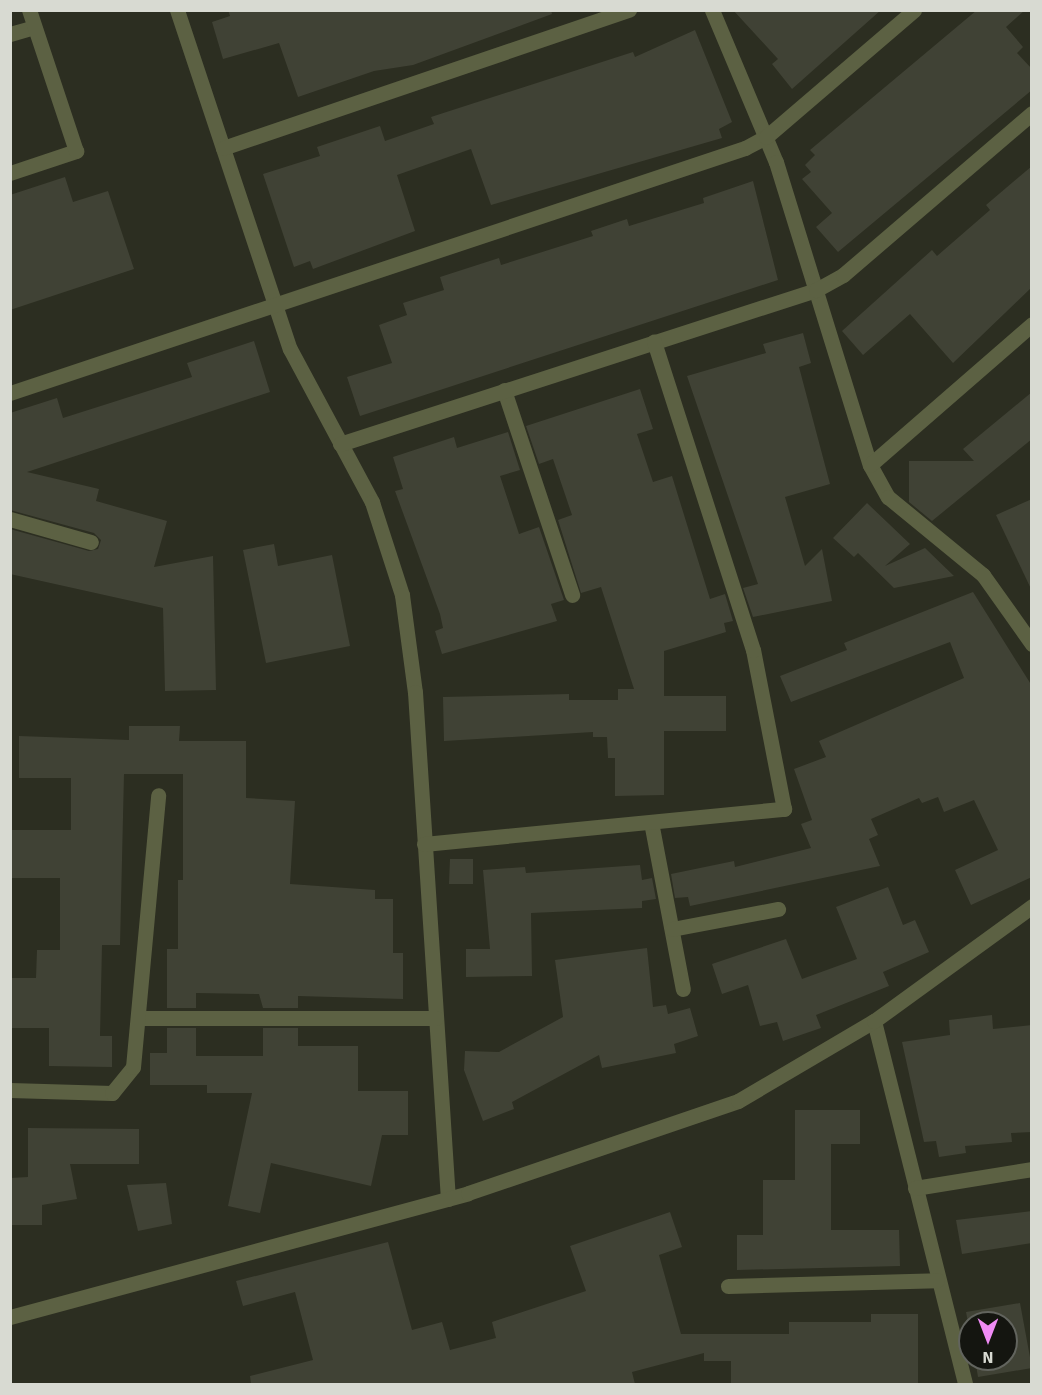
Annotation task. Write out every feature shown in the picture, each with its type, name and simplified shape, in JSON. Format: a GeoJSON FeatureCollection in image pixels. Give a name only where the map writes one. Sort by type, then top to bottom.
{"type":"FeatureCollection","features":[{"type":"Feature","properties":{"kind":"street"},"geometry":{"type":"LineString","coordinates":[[10,173],[76,151],[29,10]]}},
{"type":"Feature","properties":{"kind":"street"},"geometry":{"type":"LineString","coordinates":[[177,10],[290,349],[372,502],[402,595],[415,692],[448,1199]]}},
{"type":"Feature","properties":{"kind":"street"},"geometry":{"type":"LineString","coordinates":[[223,148],[629,10]]}},
{"type":"Feature","properties":{"kind":"street"},"geometry":{"type":"LineString","coordinates":[[712,10],[766,137],[870,465],[888,497],[983,575],[1032,644]]}},
{"type":"Feature","properties":{"kind":"street"},"geometry":{"type":"LineString","coordinates":[[10,393],[766,137],[914,10]]}},
{"type":"Feature","properties":{"kind":"street"},"geometry":{"type":"LineString","coordinates":[[10,34],[34,27]]}},
{"type":"Feature","properties":{"kind":"street"},"geometry":{"type":"LineString","coordinates":[[340,444],[816,290],[843,276],[1032,113]]}},
{"type":"Feature","properties":{"kind":"street"},"geometry":{"type":"LineString","coordinates":[[870,465],[1032,324]]}},
{"type":"Feature","properties":{"kind":"street"},"geometry":{"type":"LineString","coordinates":[[424,844],[784,809],[753,650],[654,342]]}},
{"type":"Feature","properties":{"kind":"street"},"geometry":{"type":"LineString","coordinates":[[504,390],[572,595]]}},
{"type":"Feature","properties":{"kind":"street"},"geometry":{"type":"LineString","coordinates":[[10,519],[91,542]]}},
{"type":"Feature","properties":{"kind":"street"},"geometry":{"type":"LineString","coordinates":[[10,1090],[112,1093],[133,1067],[158,795]]}},
{"type":"Feature","properties":{"kind":"street"},"geometry":{"type":"LineString","coordinates":[[651,822],[683,989]]}},
{"type":"Feature","properties":{"kind":"street"},"geometry":{"type":"LineString","coordinates":[[10,1317],[448,1199],[738,1101],[874,1021],[1032,906]]}},
{"type":"Feature","properties":{"kind":"street"},"geometry":{"type":"LineString","coordinates":[[672,929],[778,909]]}},
{"type":"Feature","properties":{"kind":"street"},"geometry":{"type":"LineString","coordinates":[[138,1018],[436,1018]]}},
{"type":"Feature","properties":{"kind":"street"},"geometry":{"type":"LineString","coordinates":[[874,1021],[937,1280],[965,1384]]}},
{"type":"Feature","properties":{"kind":"street"},"geometry":{"type":"LineString","coordinates":[[915,1188],[1032,1169]]}},
{"type":"Feature","properties":{"kind":"street"},"geometry":{"type":"LineString","coordinates":[[728,1286],[937,1280]]}},
{"type":"Feature","properties":{"kind":"building"},"geometry":{"type":"Polygon","coordinates":[[[228,10],[551,10],[552,14],[413,65],[374,71],[298,97],[279,43],[223,59],[212,22],[230,16],[228,10]]]}},
{"type":"Feature","properties":{"kind":"building"},"geometry":{"type":"Polygon","coordinates":[[[733,10],[881,10],[792,89],[772,64],[778,59],[733,10]]]}},
{"type":"Feature","properties":{"kind":"building"},"geometry":{"type":"Polygon","coordinates":[[[977,10],[1025,10],[1006,27],[1023,47],[1017,53],[1032,69],[1032,90],[838,252],[816,227],[832,213],[802,179],[811,172],[805,165],[815,155],[810,150],[977,10]]]}},
{"type":"Feature","properties":{"kind":"building"},"geometry":{"type":"Polygon","coordinates":[[[695,30],[732,122],[719,129],[722,138],[491,205],[471,149],[397,175],[415,231],[313,269],[310,261],[294,267],[263,174],[320,156],[317,147],[380,126],[385,141],[434,124],[431,117],[633,52],[635,57],[695,30]]]}},
{"type":"Feature","properties":{"kind":"building"},"geometry":{"type":"Polygon","coordinates":[[[1032,166],[1032,287],[953,363],[910,314],[863,355],[842,331],[932,250],[937,256],[990,210],[986,205],[1032,166]]]}},
{"type":"Feature","properties":{"kind":"building"},"geometry":{"type":"Polygon","coordinates":[[[65,177],[73,202],[108,191],[134,269],[10,310],[10,195],[65,177]]]}},
{"type":"Feature","properties":{"kind":"building"},"geometry":{"type":"Polygon","coordinates":[[[753,181],[778,280],[360,416],[347,377],[392,363],[379,325],[407,315],[403,303],[444,290],[440,277],[499,258],[501,265],[593,236],[591,231],[627,219],[629,226],[704,203],[703,198],[753,181]]]}},
{"type":"Feature","properties":{"kind":"building"},"geometry":{"type":"Polygon","coordinates":[[[803,333],[811,363],[799,367],[830,484],[785,497],[805,566],[822,549],[832,601],[753,617],[743,588],[758,584],[687,376],[766,353],[763,344],[803,333]]]}},
{"type":"Feature","properties":{"kind":"building"},"geometry":{"type":"Polygon","coordinates":[[[254,341],[270,392],[27,472],[99,489],[96,501],[167,521],[154,567],[213,556],[216,690],[165,691],[163,608],[10,574],[10,529],[89,551],[98,549],[101,540],[94,533],[10,510],[10,413],[57,398],[63,418],[192,377],[187,363],[254,341]]]}},
{"type":"Feature","properties":{"kind":"building"},"geometry":{"type":"Polygon","coordinates":[[[640,389],[653,429],[637,434],[653,482],[672,476],[710,599],[725,594],[733,621],[724,623],[726,632],[664,651],[664,696],[726,696],[726,731],[664,731],[664,795],[615,796],[615,758],[608,758],[607,737],[593,737],[593,732],[444,741],[443,697],[569,694],[569,700],[618,700],[618,689],[634,689],[601,587],[581,593],[558,520],[572,515],[553,459],[539,464],[526,426],[640,389]]]}},
{"type":"Feature","properties":{"kind":"building"},"geometry":{"type":"Polygon","coordinates":[[[1032,392],[1032,439],[932,521],[909,502],[909,461],[974,461],[963,449],[1032,392]]]}},
{"type":"Feature","properties":{"kind":"building"},"geometry":{"type":"Polygon","coordinates":[[[508,432],[520,470],[500,476],[519,534],[539,527],[564,600],[551,604],[557,621],[442,654],[435,631],[443,628],[440,614],[395,491],[403,489],[393,457],[454,437],[457,448],[508,432]]]}},
{"type":"Feature","properties":{"kind":"building"},"geometry":{"type":"Polygon","coordinates":[[[1032,499],[1032,591],[996,515],[1032,499]]]}},
{"type":"Feature","properties":{"kind":"building"},"geometry":{"type":"Polygon","coordinates":[[[867,503],[910,544],[885,566],[925,548],[954,576],[894,588],[858,553],[854,557],[833,538],[867,503]]]}},
{"type":"Feature","properties":{"kind":"building"},"geometry":{"type":"Polygon","coordinates":[[[274,544],[278,566],[332,555],[350,646],[266,663],[243,550],[274,544]]]}},
{"type":"Feature","properties":{"kind":"building"},"geometry":{"type":"Polygon","coordinates":[[[973,592],[1032,686],[1032,877],[971,905],[955,870],[998,850],[974,800],[944,812],[938,797],[922,803],[919,798],[871,819],[878,835],[869,839],[880,866],[690,906],[688,897],[675,898],[671,874],[734,861],[735,867],[811,848],[801,824],[812,820],[794,769],[826,757],[819,741],[964,678],[950,642],[791,702],[780,676],[847,650],[844,643],[973,592]]]}},
{"type":"Feature","properties":{"kind":"building"},"geometry":{"type":"Polygon","coordinates":[[[129,726],[180,726],[179,741],[246,741],[246,798],[295,801],[290,884],[375,890],[375,899],[393,899],[393,953],[403,953],[403,999],[298,996],[298,1008],[263,1008],[259,994],[196,993],[196,1008],[167,1008],[167,949],[178,949],[178,880],[183,880],[183,774],[124,774],[120,945],[102,945],[100,1036],[112,1036],[112,1067],[49,1066],[49,1028],[10,1028],[10,978],[36,978],[37,950],[60,950],[60,878],[10,878],[10,830],[71,830],[71,778],[19,778],[19,736],[129,740],[129,726]]]}},
{"type":"Feature","properties":{"kind":"building"},"geometry":{"type":"Polygon","coordinates":[[[450,859],[473,859],[473,884],[449,884],[450,859]]]}},
{"type":"Feature","properties":{"kind":"building"},"geometry":{"type":"Polygon","coordinates":[[[640,865],[642,880],[652,878],[656,899],[642,901],[642,908],[531,913],[532,976],[466,977],[466,949],[490,949],[483,870],[525,867],[526,873],[640,865]]]}},
{"type":"Feature","properties":{"kind":"building"},"geometry":{"type":"Polygon","coordinates":[[[888,887],[903,925],[915,920],[929,952],[883,972],[889,986],[816,1015],[821,1028],[783,1041],[777,1022],[760,1026],[748,985],[722,994],[712,964],[786,939],[802,979],[857,959],[836,907],[888,887]]]}},
{"type":"Feature","properties":{"kind":"building"},"geometry":{"type":"Polygon","coordinates":[[[647,948],[653,1007],[666,1005],[668,1014],[690,1008],[698,1036],[674,1044],[676,1053],[602,1068],[599,1055],[512,1102],[514,1109],[483,1121],[464,1070],[465,1051],[499,1052],[563,1017],[555,960],[647,948]]]}},
{"type":"Feature","properties":{"kind":"building"},"geometry":{"type":"Polygon","coordinates":[[[992,1015],[993,1029],[1032,1025],[1032,1132],[1011,1133],[1012,1142],[965,1146],[966,1153],[939,1157],[936,1141],[924,1142],[902,1042],[950,1035],[949,1020],[992,1015]]]}},
{"type":"Feature","properties":{"kind":"building"},"geometry":{"type":"Polygon","coordinates":[[[167,1028],[196,1028],[196,1056],[263,1056],[263,1028],[298,1028],[298,1046],[358,1046],[358,1091],[408,1091],[408,1135],[382,1135],[371,1186],[271,1163],[260,1213],[228,1206],[252,1093],[207,1093],[207,1085],[150,1085],[150,1053],[167,1053],[167,1028]]]}},
{"type":"Feature","properties":{"kind":"building"},"geometry":{"type":"Polygon","coordinates":[[[795,1110],[860,1110],[860,1144],[831,1144],[831,1230],[899,1230],[900,1266],[737,1270],[737,1235],[763,1235],[763,1180],[795,1180],[795,1110]]]}},
{"type":"Feature","properties":{"kind":"building"},"geometry":{"type":"Polygon","coordinates":[[[28,1128],[139,1129],[139,1164],[70,1164],[77,1199],[42,1205],[42,1225],[10,1225],[10,1178],[28,1177],[28,1128]]]}},
{"type":"Feature","properties":{"kind":"building"},"geometry":{"type":"Polygon","coordinates":[[[166,1183],[172,1224],[138,1231],[127,1185],[166,1183]]]}},
{"type":"Feature","properties":{"kind":"building"},"geometry":{"type":"Polygon","coordinates":[[[1032,1211],[1032,1243],[962,1254],[956,1220],[1032,1211]]]}},
{"type":"Feature","properties":{"kind":"building"},"geometry":{"type":"Polygon","coordinates":[[[670,1212],[682,1247],[659,1255],[681,1334],[789,1334],[789,1322],[871,1322],[871,1314],[918,1314],[918,1384],[731,1384],[731,1361],[704,1361],[704,1353],[632,1372],[635,1384],[251,1384],[250,1376],[313,1360],[295,1292],[243,1306],[236,1281],[388,1242],[412,1330],[442,1322],[450,1350],[496,1338],[492,1322],[586,1291],[570,1246],[670,1212]]]}},
{"type":"Feature","properties":{"kind":"building"},"geometry":{"type":"Polygon","coordinates":[[[1020,1303],[1032,1368],[1018,1370],[1018,1311],[972,1311],[1020,1303]]]}},
{"type":"Feature","properties":{"kind":"building"},"geometry":{"type":"Polygon","coordinates":[[[977,1371],[1014,1371],[978,1377],[977,1371]]]}}]}
